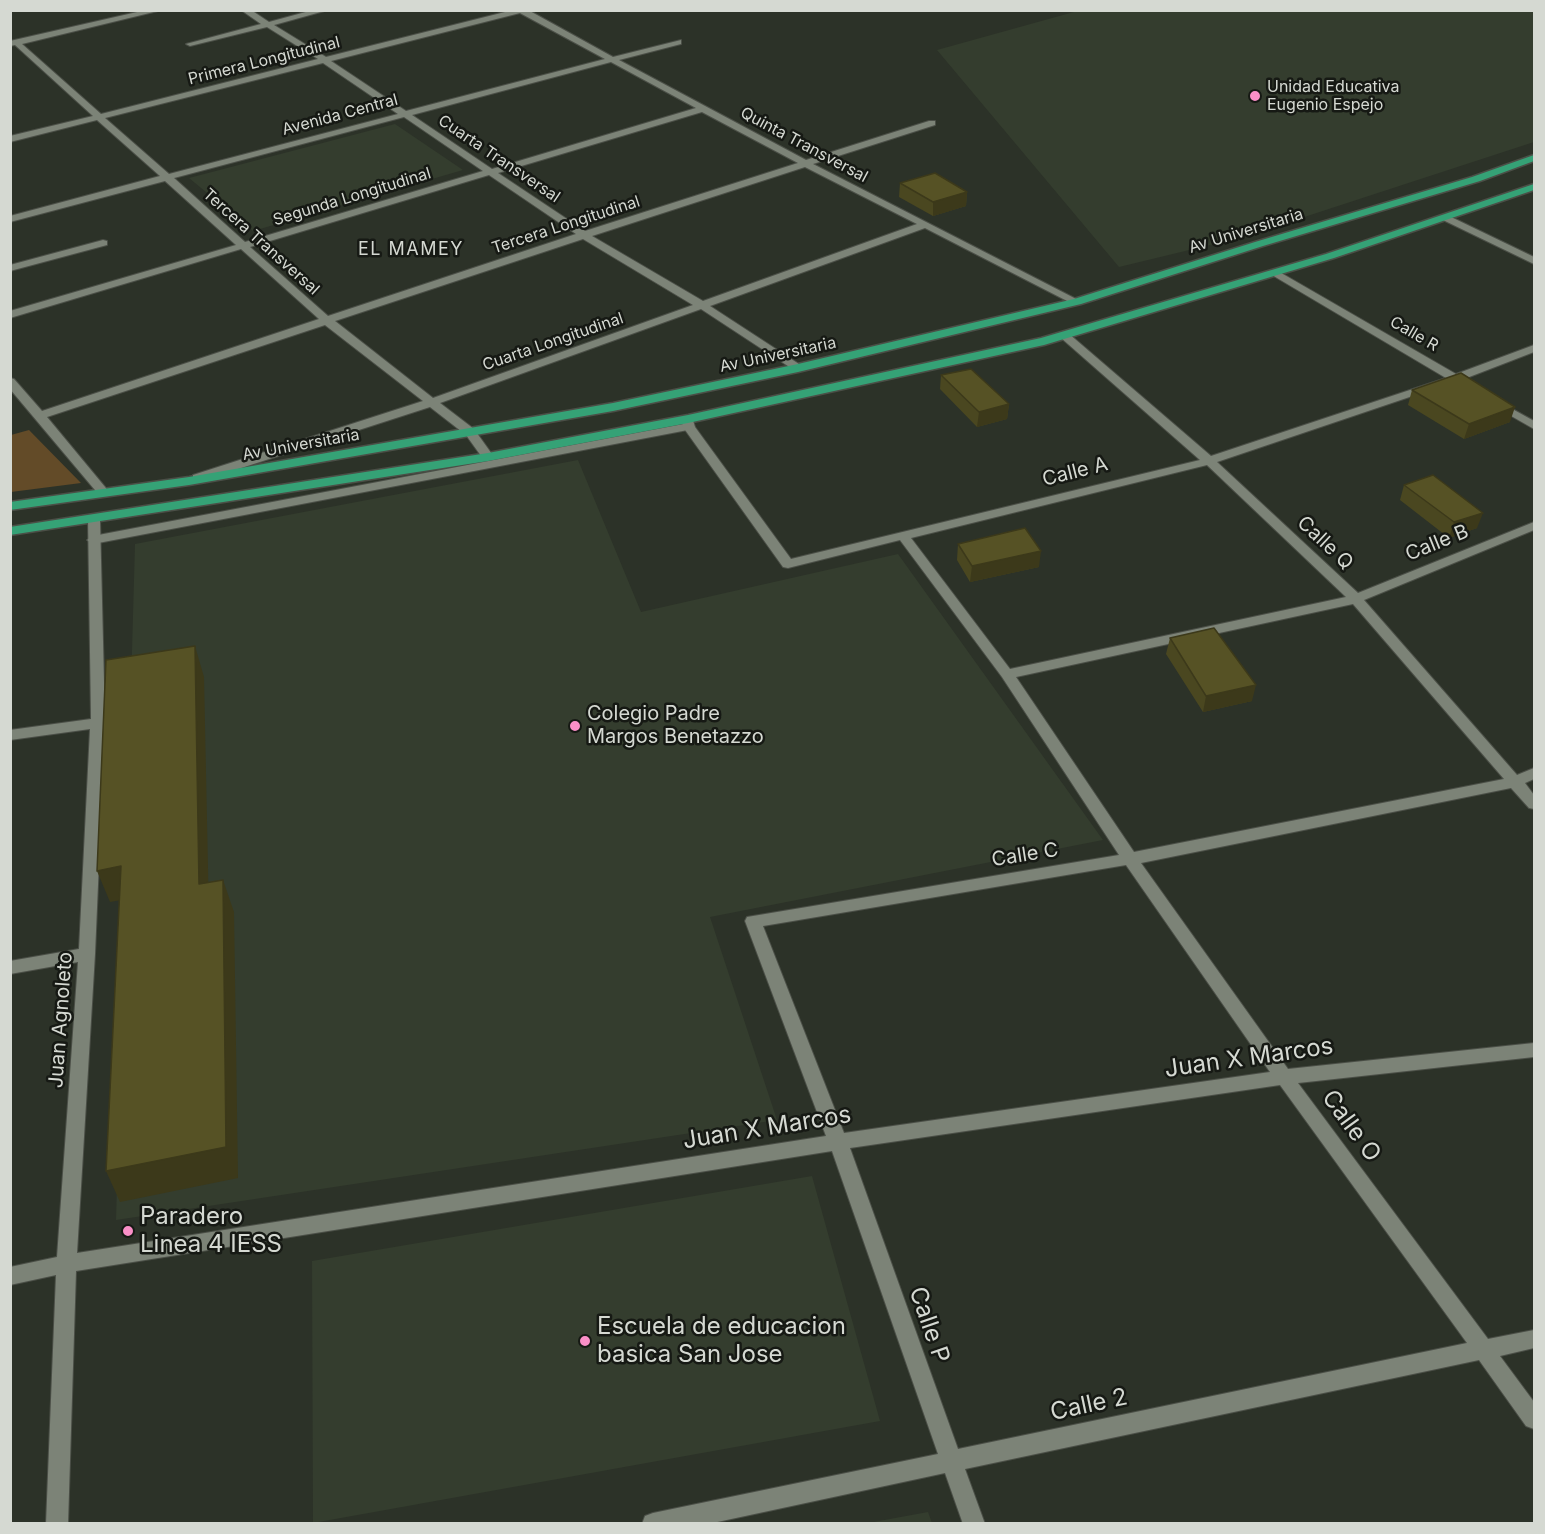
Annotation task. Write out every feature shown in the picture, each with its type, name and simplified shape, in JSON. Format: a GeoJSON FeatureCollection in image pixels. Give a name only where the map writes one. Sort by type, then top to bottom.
{"type":"FeatureCollection","features":[{"type":"Feature","properties":{"kind":"highway","name":"Av Universitaria"},"geometry":{"type":"LineString","coordinates":[[10,506],[189,481],[470,432],[798,368],[1077,302],[1259,244],[1476,179],[1534,158]]}},
{"type":"Feature","properties":{"kind":"highway"},"geometry":{"type":"LineString","coordinates":[[1476,179],[1514,195]]}},
{"type":"Feature","properties":{"kind":"highway"},"geometry":{"type":"LineString","coordinates":[[10,531],[488,457],[689,423],[1064,335],[1276,273],[1534,187]]}},
{"type":"Feature","properties":{"kind":"street"},"geometry":{"type":"LineString","coordinates":[[14,43],[158,10]]}},
{"type":"Feature","properties":{"kind":"street","name":"Cuarta Transversal"},"geometry":{"type":"LineString","coordinates":[[245,10],[326,61],[584,235],[703,306],[798,368]]}},
{"type":"Feature","properties":{"kind":"street"},"geometry":{"type":"LineString","coordinates":[[190,44],[324,10]]}},
{"type":"Feature","properties":{"kind":"street","name":"Quinta Transversal"},"geometry":{"type":"LineString","coordinates":[[522,11],[804,163],[1077,302]]}},
{"type":"Feature","properties":{"kind":"street","name":"Primera Longitudinal"},"geometry":{"type":"LineString","coordinates":[[10,139],[522,11]]}},
{"type":"Feature","properties":{"kind":"street","name":"Avenida Central"},"geometry":{"type":"LineString","coordinates":[[10,219],[678,42]]}},
{"type":"Feature","properties":{"kind":"street","name":"Tercera Transversal"},"geometry":{"type":"LineString","coordinates":[[14,43],[102,117],[165,177],[326,320],[470,432],[488,457]]}},
{"type":"Feature","properties":{"kind":"street","name":"Segunda Longitudinal"},"geometry":{"type":"LineString","coordinates":[[10,315],[702,109]]}},
{"type":"Feature","properties":{"kind":"street","name":"Tercera Longitudinal"},"geometry":{"type":"LineString","coordinates":[[39,416],[584,235],[933,123]]}},
{"type":"Feature","properties":{"kind":"street"},"geometry":{"type":"LineString","coordinates":[[1446,218],[1534,261]]}},
{"type":"Feature","properties":{"kind":"street","name":"Cuarta Longitudinal"},"geometry":{"type":"LineString","coordinates":[[189,481],[433,402],[925,225]]}},
{"type":"Feature","properties":{"kind":"street"},"geometry":{"type":"LineString","coordinates":[[10,268],[103,243]]}},
{"type":"Feature","properties":{"kind":"street","name":"Calle R"},"geometry":{"type":"LineString","coordinates":[[1276,273],[1461,381]]}},
{"type":"Feature","properties":{"kind":"street","name":"Calle Q"},"geometry":{"type":"LineString","coordinates":[[1064,335],[1209,461],[1356,599],[1534,804]]}},
{"type":"Feature","properties":{"kind":"street","name":"Calle A"},"geometry":{"type":"LineString","coordinates":[[689,423],[788,564],[1209,461],[1461,381],[1534,348]]}},
{"type":"Feature","properties":{"kind":"street"},"geometry":{"type":"LineString","coordinates":[[10,381],[104,493]]}},
{"type":"Feature","properties":{"kind":"street"},"geometry":{"type":"LineString","coordinates":[[1485,396],[1534,426]]}},
{"type":"Feature","properties":{"kind":"street"},"geometry":{"type":"LineString","coordinates":[[93,540],[689,423]]}},
{"type":"Feature","properties":{"kind":"street","name":"Juan Agnoleto"},"geometry":{"type":"LineString","coordinates":[[57,1524],[66,1264],[87,954],[98,723],[94,519]]}},
{"type":"Feature","properties":{"kind":"street","name":"Calle B"},"geometry":{"type":"LineString","coordinates":[[1007,674],[1356,599],[1534,526]]}},
{"type":"Feature","properties":{"kind":"street","name":"Calle O"},"geometry":{"type":"LineString","coordinates":[[903,536],[1007,674],[1130,860],[1284,1077],[1534,1419]]}},
{"type":"Feature","properties":{"kind":"street"},"geometry":{"type":"LineString","coordinates":[[10,735],[98,723]]}},
{"type":"Feature","properties":{"kind":"street","name":"Calle C"},"geometry":{"type":"LineString","coordinates":[[838,1143],[753,921],[1130,860],[1514,782],[1534,774]]}},
{"type":"Feature","properties":{"kind":"street"},"geometry":{"type":"LineString","coordinates":[[10,968],[87,954]]}},
{"type":"Feature","properties":{"kind":"street","name":"Juan X Marcos"},"geometry":{"type":"LineString","coordinates":[[10,1276],[66,1264],[838,1143],[1284,1077],[1534,1050]]}},
{"type":"Feature","properties":{"kind":"street","name":"Calle P"},"geometry":{"type":"LineString","coordinates":[[838,1143],[974,1524]]}},
{"type":"Feature","properties":{"kind":"street","name":"Calle 2"},"geometry":{"type":"LineString","coordinates":[[653,1524],[1534,1339]]}},
{"type":"Feature","properties":{"kind":"shaded area","name":"Unidad Educativa Eugenio Espejo"},"geometry":{"type":"Polygon","coordinates":[[[1081,10],[1534,11],[1534,142],[1243,237],[1119,267],[937,50],[1081,10]]]}},
{"type":"Feature","properties":{"kind":"shaded area"},"geometry":{"type":"Polygon","coordinates":[[[395,124],[463,170],[253,231],[189,178],[395,124]]]}},
{"type":"Feature","properties":{"kind":"shaded area"},"geometry":{"type":"Polygon","coordinates":[[[29,430],[81,483],[11,492],[11,435],[29,430]]]}},
{"type":"Feature","properties":{"kind":"shaded area","name":"Colegio Padre Margos Benetazzo"},"geometry":{"type":"Polygon","coordinates":[[[578,460],[641,612],[898,554],[1103,840],[710,917],[777,1120],[116,1220],[135,544],[578,460]]]}},
{"type":"Feature","properties":{"kind":"shaded area","name":"Escuela de educacion basica San Jose"},"geometry":{"type":"Polygon","coordinates":[[[812,1176],[880,1421],[313,1523],[312,1261],[812,1176]]]}},
{"type":"Feature","properties":{"kind":"shaded area"},"geometry":{"type":"Polygon","coordinates":[[[928,1512],[932,1523],[868,1523],[928,1512]]]}},
{"type":"Feature","properties":{"kind":"building"},"geometry":{"type":"Polygon","coordinates":[[[935,173],[967,192],[933,202],[900,183],[935,173]]]}},
{"type":"Feature","properties":{"kind":"building"},"geometry":{"type":"Polygon","coordinates":[[[971,369],[1009,404],[979,412],[941,375],[971,369]]]}},
{"type":"Feature","properties":{"kind":"building"},"geometry":{"type":"Polygon","coordinates":[[[1461,373],[1515,407],[1469,424],[1412,390],[1461,373]]]}},
{"type":"Feature","properties":{"kind":"building"},"geometry":{"type":"Polygon","coordinates":[[[1433,475],[1483,513],[1454,522],[1404,485],[1433,475]]]}},
{"type":"Feature","properties":{"kind":"building"},"geometry":{"type":"Polygon","coordinates":[[[1025,528],[1041,551],[972,566],[958,544],[1025,528]]]}},
{"type":"Feature","properties":{"kind":"building"},"geometry":{"type":"Polygon","coordinates":[[[1214,628],[1256,685],[1206,696],[1170,638],[1214,628]]]}},
{"type":"Feature","properties":{"kind":"building"},"geometry":{"type":"Polygon","coordinates":[[[195,646],[199,884],[223,880],[226,1147],[106,1171],[121,866],[97,871],[106,660],[195,646]]]}},
{"type":"Feature","properties":{"kind":"place","name":"Unidad Educativa Eugenio Espejo"},"geometry":{"type":"Point","coordinates":[1255,96]}},
{"type":"Feature","properties":{"kind":"place","name":"Colegio Padre Margos Benetazzo"},"geometry":{"type":"Point","coordinates":[575,726]}},
{"type":"Feature","properties":{"kind":"place","name":"Paradero Linea 4 IESS"},"geometry":{"type":"Point","coordinates":[128,1231]}},
{"type":"Feature","properties":{"kind":"place","name":"Escuela de educacion basica San Jose"},"geometry":{"type":"Point","coordinates":[585,1341]}},
{"type":"Feature","properties":{"kind":"district","name":"EL MAMEY"},"geometry":{"type":"Point","coordinates":[411,250]}}]}
